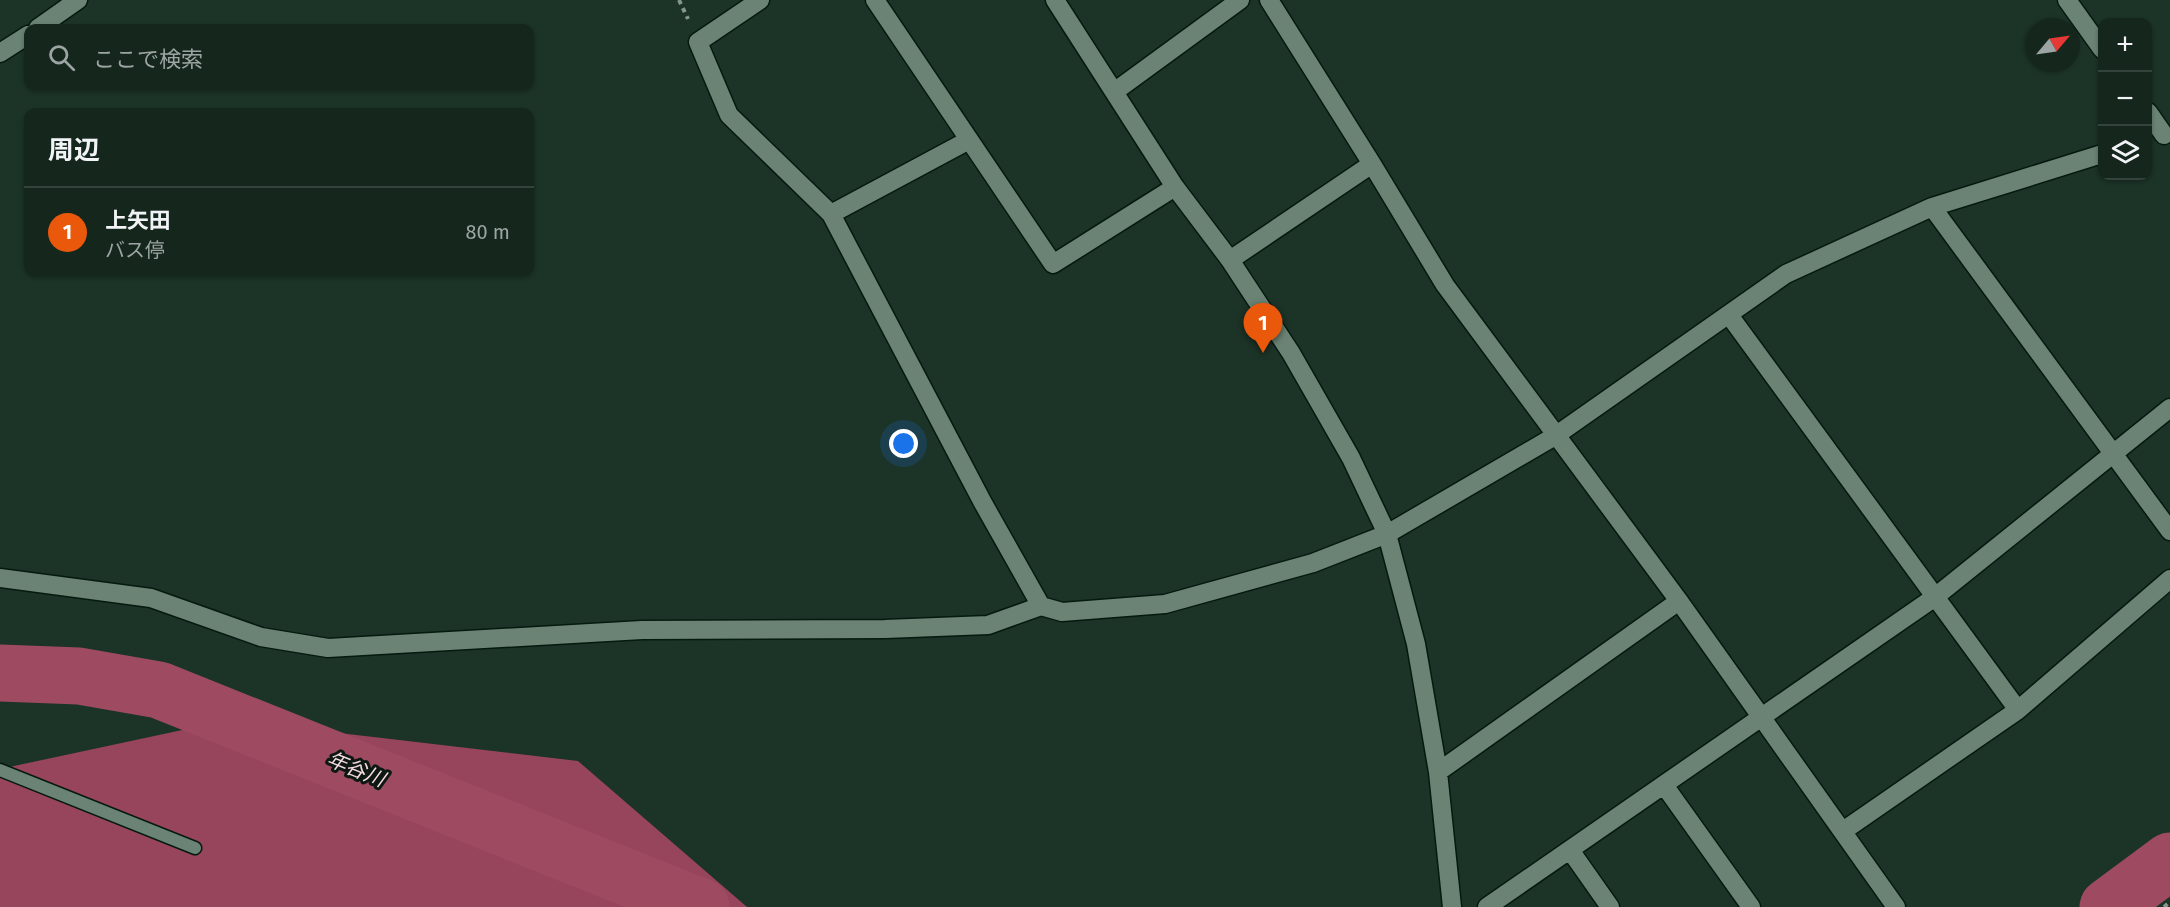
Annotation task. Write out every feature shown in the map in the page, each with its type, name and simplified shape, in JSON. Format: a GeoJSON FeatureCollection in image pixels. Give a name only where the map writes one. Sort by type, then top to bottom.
{"type":"FeatureCollection","features":[{"type":"Feature","properties":{"kind":"street"},"geometry":{"type":"LineString","coordinates":[[44,24],[78,0]]}},
{"type":"Feature","properties":{"kind":"street"},"geometry":{"type":"LineString","coordinates":[[759,0],[698,42],[729,115],[831,214],[983,503],[1041,606]]}},
{"type":"Feature","properties":{"kind":"street"},"geometry":{"type":"LineString","coordinates":[[875,0],[1053,264],[1175,187]]}},
{"type":"Feature","properties":{"kind":"street"},"geometry":{"type":"LineString","coordinates":[[1055,0],[1175,187],[1230,260],[1291,353],[1352,458],[1387,534],[1416,644],[1438,772],[1452,907]]}},
{"type":"Feature","properties":{"kind":"street"},"geometry":{"type":"LineString","coordinates":[[1114,92],[1240,0]]}},
{"type":"Feature","properties":{"kind":"street"},"geometry":{"type":"LineString","coordinates":[[1269,0],[1445,285],[1679,601],[1896,907]]}},
{"type":"Feature","properties":{"kind":"street"},"geometry":{"type":"LineString","coordinates":[[2067,0],[2098,42]]}},
{"type":"Feature","properties":{"kind":"street"},"geometry":{"type":"LineString","coordinates":[[0,53],[24,38]]}},
{"type":"Feature","properties":{"kind":"street"},"geometry":{"type":"LineString","coordinates":[[2152,119],[2161,136]]}},
{"type":"Feature","properties":{"kind":"street"},"geometry":{"type":"LineString","coordinates":[[831,214],[969,140]]}},
{"type":"Feature","properties":{"kind":"street"},"geometry":{"type":"LineString","coordinates":[[0,578],[152,598],[261,637],[328,648],[642,630],[885,629],[988,625],[1041,606],[1062,612],[1165,604],[1313,563],[1387,534],[1556,436],[1786,274],[1932,207],[2098,156]]}},
{"type":"Feature","properties":{"kind":"street"},"geometry":{"type":"LineString","coordinates":[[1230,260],[1372,164]]}},
{"type":"Feature","properties":{"kind":"street"},"geometry":{"type":"LineString","coordinates":[[1932,207],[2170,531]]}},
{"type":"Feature","properties":{"kind":"street"},"geometry":{"type":"LineString","coordinates":[[1729,315],[2018,710]]}},
{"type":"Feature","properties":{"kind":"street"},"geometry":{"type":"LineString","coordinates":[[1487,907],[1935,597],[2170,408]]}},
{"type":"Feature","properties":{"kind":"street"},"geometry":{"type":"LineString","coordinates":[[1844,831],[2018,710],[2170,579]]}},
{"type":"Feature","properties":{"kind":"street"},"geometry":{"type":"LineString","coordinates":[[1438,772],[1679,601]]}},
{"type":"Feature","properties":{"kind":"street"},"geometry":{"type":"LineString","coordinates":[[1664,785],[1751,907]]}},
{"type":"Feature","properties":{"kind":"street"},"geometry":{"type":"LineString","coordinates":[[1570,850],[1610,907]]}},
{"type":"Feature","properties":{"kind":"lane"},"geometry":{"type":"LineString","coordinates":[[0,770],[195,848]]}},
{"type":"Feature","properties":{"kind":"path"},"geometry":{"type":"LineString","coordinates":[[2164,907],[2170,902]]}},
{"type":"Feature","properties":{"kind":"shaded area"},"geometry":{"type":"Polygon","coordinates":[[[229,720],[578,761],[747,907],[0,907],[0,769],[229,720]]]}},
{"type":"Feature","properties":{"kind":"waterway","name":"年谷川"},"geometry":{"type":"LineString","coordinates":[[0,673],[79,676],[159,690],[701,907]]}},
{"type":"Feature","properties":{"kind":"waterway","name":"年谷川"},"geometry":{"type":"LineString","coordinates":[[2108,907],[2170,861]]}},
{"type":"Feature","properties":{"kind":"place","name":"上矢田"},"geometry":{"type":"Point","coordinates":[1263,353]}}]}
